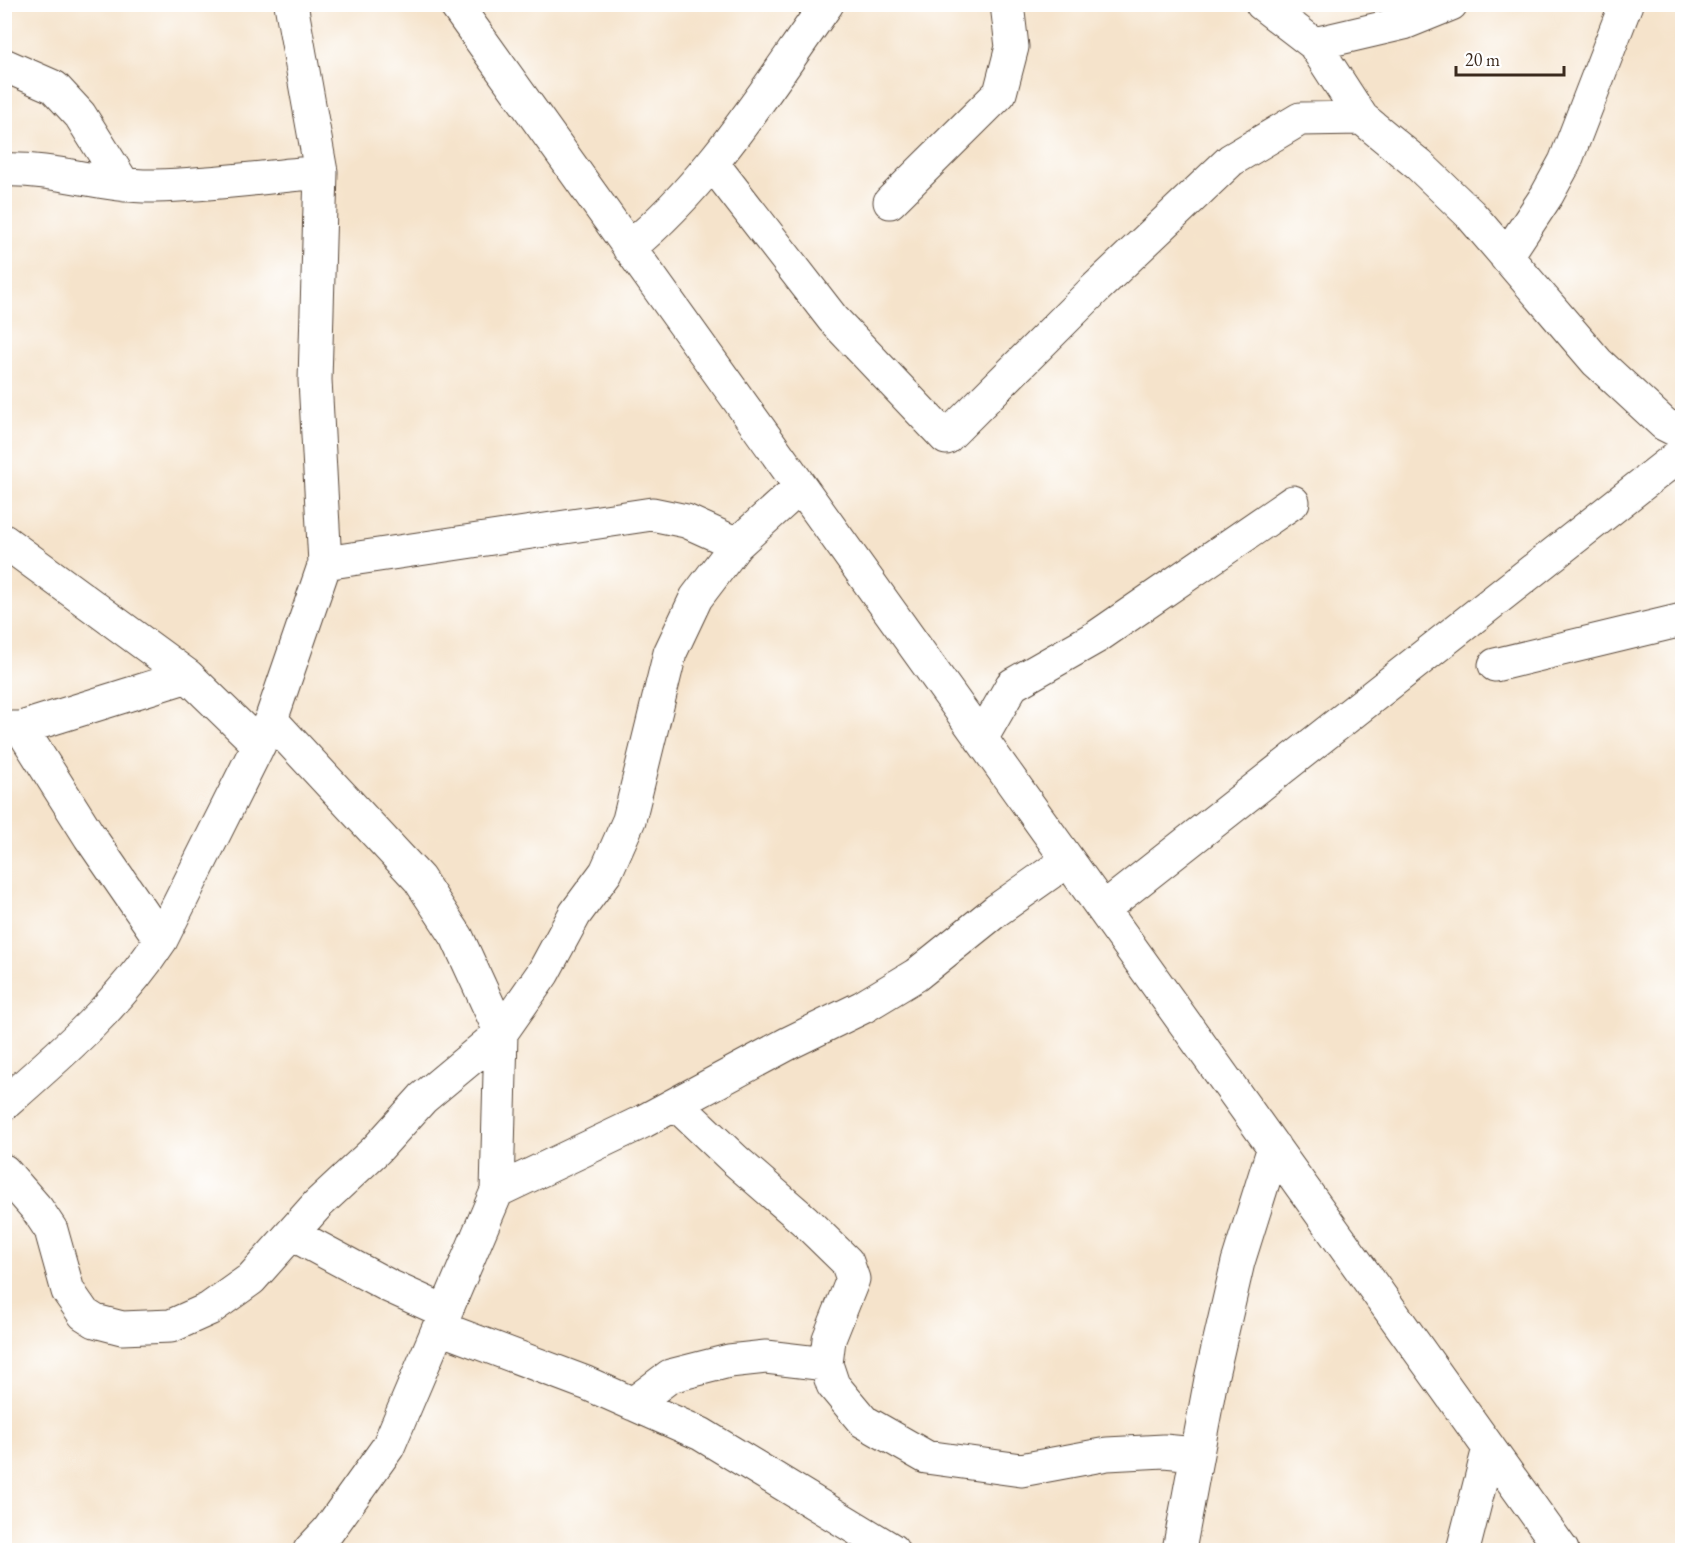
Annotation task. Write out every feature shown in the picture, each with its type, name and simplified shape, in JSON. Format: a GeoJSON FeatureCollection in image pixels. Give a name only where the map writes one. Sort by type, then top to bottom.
{"type":"FeatureCollection","features":[{"type":"Feature","properties":{"kind":"street"},"geometry":{"type":"LineString","coordinates":[[4,1104],[115,999],[141,970],[161,940],[265,733],[325,563],[315,380],[321,172],[291,4]]}},
{"type":"Feature","properties":{"kind":"street"},"geometry":{"type":"LineString","coordinates":[[455,4],[1562,1551]]}},
{"type":"Feature","properties":{"kind":"street"},"geometry":{"type":"LineString","coordinates":[[629,248],[659,224],[712,163],[827,4]]}},
{"type":"Feature","properties":{"kind":"street"},"geometry":{"type":"LineString","coordinates":[[890,202],[1000,93],[1012,47],[1007,4]]}},
{"type":"Feature","properties":{"kind":"street"},"geometry":{"type":"LineString","coordinates":[[1262,4],[1314,44],[1362,118],[1419,165],[1470,214],[1597,362],[1664,424],[1683,433]]}},
{"type":"Feature","properties":{"kind":"street"},"geometry":{"type":"LineString","coordinates":[[1314,44],[1404,23],[1450,4]]}},
{"type":"Feature","properties":{"kind":"street"},"geometry":{"type":"LineString","coordinates":[[1506,256],[1547,195],[1565,162],[1626,4]]}},
{"type":"Feature","properties":{"kind":"street"},"geometry":{"type":"LineString","coordinates":[[4,65],[54,87],[80,115],[124,184]]}},
{"type":"Feature","properties":{"kind":"street"},"geometry":{"type":"LineString","coordinates":[[712,163],[833,319],[946,438],[1096,288],[1231,160],[1300,119],[1362,118]]}},
{"type":"Feature","properties":{"kind":"street"},"geometry":{"type":"LineString","coordinates":[[4,170],[30,169],[124,184],[155,186],[321,172]]}},
{"type":"Feature","properties":{"kind":"street"},"geometry":{"type":"LineString","coordinates":[[1103,909],[1683,453]]}},
{"type":"Feature","properties":{"kind":"street"},"geometry":{"type":"LineString","coordinates":[[4,1172],[37,1209],[51,1230],[68,1291],[75,1303],[90,1319],[122,1328],[171,1326],[208,1309],[251,1279],[318,1204],[376,1150],[423,1098],[501,1033],[543,973],[575,914],[606,872],[629,820],[670,653],[696,598],[737,544],[800,487]]}},
{"type":"Feature","properties":{"kind":"street"},"geometry":{"type":"LineString","coordinates":[[981,739],[1011,685],[1098,636],[1293,502]]}},
{"type":"Feature","properties":{"kind":"street"},"geometry":{"type":"LineString","coordinates":[[325,563],[652,514],[686,520],[737,544]]}},
{"type":"Feature","properties":{"kind":"street"},"geometry":{"type":"LineString","coordinates":[[4,541],[265,733],[418,879],[457,937],[501,1033],[497,1191],[465,1261],[388,1447],[326,1544]]}},
{"type":"Feature","properties":{"kind":"street"},"geometry":{"type":"LineString","coordinates":[[1495,665],[1683,620]]}},
{"type":"Feature","properties":{"kind":"street"},"geometry":{"type":"LineString","coordinates":[[161,940],[13,728],[188,676]]}},
{"type":"Feature","properties":{"kind":"street"},"geometry":{"type":"LineString","coordinates":[[497,1191],[676,1104],[789,1043],[863,1007],[916,975],[997,910],[1068,860]]}},
{"type":"Feature","properties":{"kind":"street"},"geometry":{"type":"LineString","coordinates":[[676,1104],[735,1161],[805,1221],[847,1262],[853,1279],[829,1339],[826,1364],[833,1385],[863,1421],[926,1457],[1021,1470],[1107,1454],[1164,1451],[1196,1454]]}},
{"type":"Feature","properties":{"kind":"street"},"geometry":{"type":"LineString","coordinates":[[1179,1551],[1196,1454],[1238,1262],[1274,1147]]}},
{"type":"Feature","properties":{"kind":"street"},"geometry":{"type":"LineString","coordinates":[[292,1234],[389,1286],[442,1320],[701,1434],[892,1551]]}},
{"type":"Feature","properties":{"kind":"street"},"geometry":{"type":"LineString","coordinates":[[633,1404],[670,1376],[729,1361],[765,1357],[826,1364]]}},
{"type":"Feature","properties":{"kind":"street"},"geometry":{"type":"LineString","coordinates":[[1463,1551],[1489,1448]]}}]}
